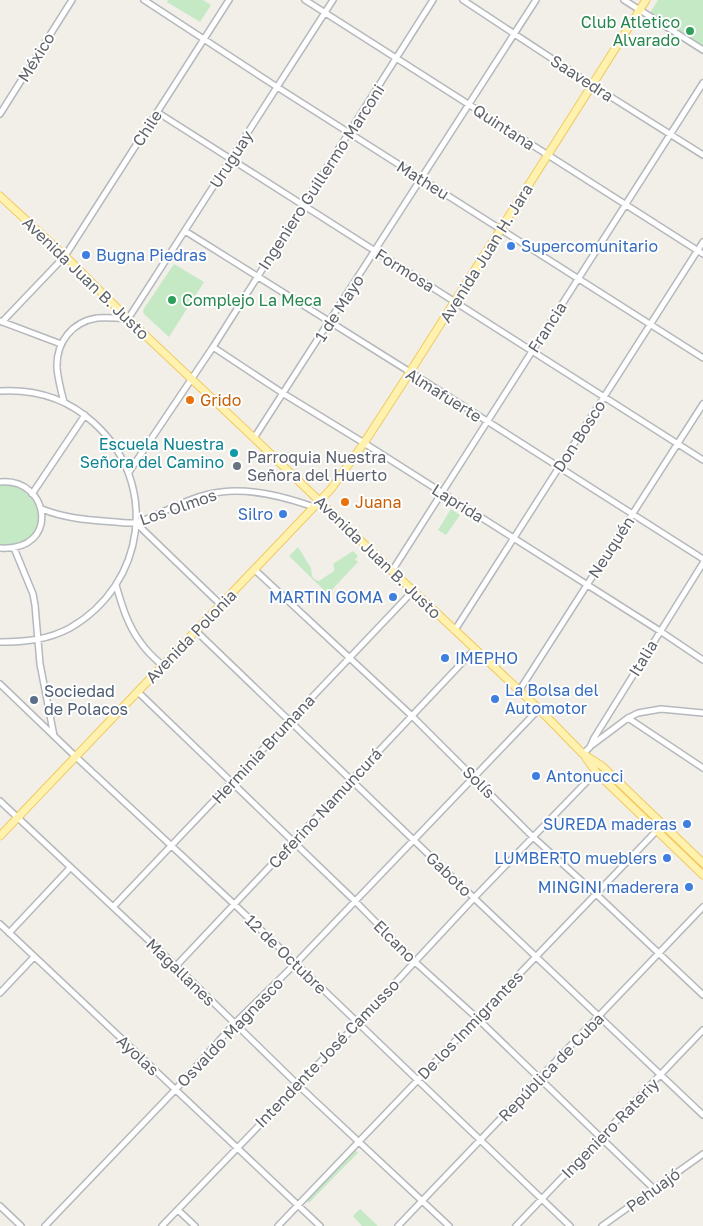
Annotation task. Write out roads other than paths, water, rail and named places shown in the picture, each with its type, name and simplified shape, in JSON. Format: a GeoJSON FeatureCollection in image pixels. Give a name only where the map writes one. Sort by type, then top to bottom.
{"type":"FeatureCollection","features":[{"type":"Feature","properties":{"kind":"main road","name":"Avenida Juan H. Jara"},"geometry":{"type":"LineString","coordinates":[[320,501],[331,489],[364,443],[646,0]]}},
{"type":"Feature","properties":{"kind":"main road","name":"Avenida Juan B. Justo"},"geometry":{"type":"LineString","coordinates":[[0,196],[539,709],[583,754],[596,772],[703,874]]}},
{"type":"Feature","properties":{"kind":"main road","name":"Avenida Polonia"},"geometry":{"type":"LineString","coordinates":[[0,836],[320,501]]}},
{"type":"Feature","properties":{"kind":"main road","name":"Avenida Juan B. Justo"},"geometry":{"type":"LineString","coordinates":[[583,754],[602,766],[702,860]]}},
{"type":"Feature","properties":{"kind":"street","name":"México"},"geometry":{"type":"LineString","coordinates":[[0,114],[72,0]]}},
{"type":"Feature","properties":{"kind":"street","name":"Matheu"},"geometry":{"type":"LineString","coordinates":[[144,0],[277,87],[703,358]]}},
{"type":"Feature","properties":{"kind":"street","name":"Chile"},"geometry":{"type":"LineString","coordinates":[[1,321],[64,256],[229,0]]}},
{"type":"Feature","properties":{"kind":"street","name":"Quintana"},"geometry":{"type":"LineString","coordinates":[[305,0],[703,254]]}},
{"type":"Feature","properties":{"kind":"street","name":"Uruguay"},"geometry":{"type":"LineString","coordinates":[[128,319],[332,0]]}},
{"type":"Feature","properties":{"kind":"street","name":"Ingeniero Guillermo Marconi"},"geometry":{"type":"LineString","coordinates":[[129,472],[213,347],[433,0]]}},
{"type":"Feature","properties":{"kind":"street","name":"Saavedra"},"geometry":{"type":"LineString","coordinates":[[463,0],[703,155]]}},
{"type":"Feature","properties":{"kind":"street","name":"1 de Mayo"},"geometry":{"type":"LineString","coordinates":[[254,438],[536,0]]}},
{"type":"Feature","properties":{"kind":"street"},"geometry":{"type":"LineString","coordinates":[[624,0],[703,50]]}},
{"type":"Feature","properties":{"kind":"street","name":"Francia"},"geometry":{"type":"LineString","coordinates":[[392,571],[703,83]]}},
{"type":"Feature","properties":{"kind":"street","name":"Formosa"},"geometry":{"type":"LineString","coordinates":[[157,112],[703,460]]}},
{"type":"Feature","properties":{"kind":"street","name":"Almafuerte"},"geometry":{"type":"LineString","coordinates":[[185,231],[703,559]]}},
{"type":"Feature","properties":{"kind":"street","name":"Don Bosco"},"geometry":{"type":"LineString","coordinates":[[455,630],[703,242]]}},
{"type":"Feature","properties":{"kind":"street"},"geometry":{"type":"LineString","coordinates":[[64,402],[57,366],[61,344],[70,332],[82,323],[98,318],[128,319]]}},
{"type":"Feature","properties":{"kind":"street"},"geometry":{"type":"LineString","coordinates":[[1,321],[61,344]]}},
{"type":"Feature","properties":{"kind":"street","name":"Laprida"},"geometry":{"type":"LineString","coordinates":[[213,347],[703,660]]}},
{"type":"Feature","properties":{"kind":"street"},"geometry":{"type":"LineString","coordinates":[[0,391],[30,392],[64,402],[85,415],[104,432],[112,441],[129,472],[135,497],[136,523],[134,544],[127,565],[116,585],[95,610],[69,628],[55,634],[19,642],[0,642]]}},
{"type":"Feature","properties":{"kind":"street","name":"Neuquén"},"geometry":{"type":"LineString","coordinates":[[519,691],[703,404]]}},
{"type":"Feature","properties":{"kind":"street"},"geometry":{"type":"LineString","coordinates":[[32,494],[85,415]]}},
{"type":"Feature","properties":{"kind":"street"},"geometry":{"type":"LineString","coordinates":[[0,482],[16,483],[24,487],[38,500],[42,509],[40,526],[31,542],[14,548],[0,548]]}},
{"type":"Feature","properties":{"kind":"street","name":"Los Olmos"},"geometry":{"type":"LineString","coordinates":[[42,509],[86,520],[136,523],[192,499],[219,492],[252,491],[290,499],[314,507]]}},
{"type":"Feature","properties":{"kind":"street"},"geometry":{"type":"LineString","coordinates":[[136,523],[221,605]]}},
{"type":"Feature","properties":{"kind":"street"},"geometry":{"type":"LineString","coordinates":[[14,548],[33,594],[40,664],[54,736]]}},
{"type":"Feature","properties":{"kind":"street","name":"Italia"},"geometry":{"type":"LineString","coordinates":[[583,754],[590,746],[703,563]]}},
{"type":"Feature","properties":{"kind":"street","name":"Solís"},"geometry":{"type":"LineString","coordinates":[[255,570],[350,657],[474,776],[533,836],[703,996]]}},
{"type":"Feature","properties":{"kind":"street"},"geometry":{"type":"LineString","coordinates":[[116,585],[124,614],[131,627],[145,649],[163,666]]}},
{"type":"Feature","properties":{"kind":"street","name":"Herminia Brumana"},"geometry":{"type":"LineString","coordinates":[[113,906],[413,591]]}},
{"type":"Feature","properties":{"kind":"street","name":"Gaboto"},"geometry":{"type":"LineString","coordinates":[[196,631],[703,1116]]}},
{"type":"Feature","properties":{"kind":"street","name":"Ceferino Namuncurá"},"geometry":{"type":"LineString","coordinates":[[176,966],[475,649]]}},
{"type":"Feature","properties":{"kind":"street","name":"12 de Octubre"},"geometry":{"type":"LineString","coordinates":[[0,684],[172,845],[570,1226]]}},
{"type":"Feature","properties":{"kind":"street","name":"Elcano"},"geometry":{"type":"LineString","coordinates":[[138,692],[356,901],[414,961],[477,1018],[654,1189]]}},
{"type":"Feature","properties":{"kind":"street","name":"Osvaldo Magnasco"},"geometry":{"type":"LineString","coordinates":[[45,1226],[175,1090],[235,1024],[356,901],[539,709]]}},
{"type":"Feature","properties":{"kind":"street"},"geometry":{"type":"LineString","coordinates":[[590,746],[628,718],[649,710],[661,709],[703,713]]}},
{"type":"Feature","properties":{"kind":"street"},"geometry":{"type":"LineString","coordinates":[[628,718],[703,768]]}},
{"type":"Feature","properties":{"kind":"street","name":"Intendente José Camusso"},"geometry":{"type":"LineString","coordinates":[[162,1226],[596,772]]}},
{"type":"Feature","properties":{"kind":"street","name":"Magallanes"},"geometry":{"type":"LineString","coordinates":[[0,801],[449,1226]]}},
{"type":"Feature","properties":{"kind":"street","name":"De los Inmigrantes"},"geometry":{"type":"LineString","coordinates":[[278,1226],[662,824]]}},
{"type":"Feature","properties":{"kind":"street"},"geometry":{"type":"LineString","coordinates":[[695,867],[702,860]]}},
{"type":"Feature","properties":{"kind":"street"},"geometry":{"type":"LineString","coordinates":[[10,933],[70,868]]}},
{"type":"Feature","properties":{"kind":"street","name":"República de Cuba"},"geometry":{"type":"LineString","coordinates":[[398,1226],[703,907]]}},
{"type":"Feature","properties":{"kind":"street","name":"Ayolas"},"geometry":{"type":"LineString","coordinates":[[0,924],[320,1226]]}},
{"type":"Feature","properties":{"kind":"street"},"geometry":{"type":"LineString","coordinates":[[0,993],[34,957]]}},
{"type":"Feature","properties":{"kind":"street","name":"Ingeniero Rateriy"},"geometry":{"type":"LineString","coordinates":[[516,1226],[703,1030]]}},
{"type":"Feature","properties":{"kind":"street","name":"Pehuajó"},"geometry":{"type":"LineString","coordinates":[[602,1226],[703,1154]]}},
{"type":"Feature","properties":{"kind":"street"},"geometry":{"type":"LineString","coordinates":[[0,1206],[21,1226]]}},
{"type":"Feature","properties":{"kind":"street"},"geometry":{"type":"LineString","coordinates":[[178,1210],[195,1226]]}},
{"type":"Feature","properties":{"kind":"place","name":"Club Atletico Alvarado"},"geometry":{"type":"Point","coordinates":[690,31]}},
{"type":"Feature","properties":{"kind":"place","name":"Supercomunitario"},"geometry":{"type":"Point","coordinates":[511,246]}},
{"type":"Feature","properties":{"kind":"place","name":"Bugna Piedras"},"geometry":{"type":"Point","coordinates":[86,255]}},
{"type":"Feature","properties":{"kind":"place","name":"Complejo La Meca"},"geometry":{"type":"Point","coordinates":[172,300]}},
{"type":"Feature","properties":{"kind":"place","name":"Grido"},"geometry":{"type":"Point","coordinates":[190,400]}},
{"type":"Feature","properties":{"kind":"place","name":"Escuela Nuestra Señora del Camino"},"geometry":{"type":"Point","coordinates":[234,453]}},
{"type":"Feature","properties":{"kind":"place","name":"Parroquia Nuestra Señora del Huerto"},"geometry":{"type":"Point","coordinates":[237,466]}},
{"type":"Feature","properties":{"kind":"place","name":"Juana"},"geometry":{"type":"Point","coordinates":[345,502]}},
{"type":"Feature","properties":{"kind":"place","name":"Silro"},"geometry":{"type":"Point","coordinates":[283,514]}},
{"type":"Feature","properties":{"kind":"place","name":"MARTIN GOMA"},"geometry":{"type":"Point","coordinates":[393,597]}},
{"type":"Feature","properties":{"kind":"place","name":"IMEPHO"},"geometry":{"type":"Point","coordinates":[445,658]}},
{"type":"Feature","properties":{"kind":"place","name":"La Bolsa del Automotor"},"geometry":{"type":"Point","coordinates":[495,699]}},
{"type":"Feature","properties":{"kind":"place","name":"Sociedad de Polacos"},"geometry":{"type":"Point","coordinates":[34,700]}},
{"type":"Feature","properties":{"kind":"place","name":"Antonucci"},"geometry":{"type":"Point","coordinates":[536,776]}},
{"type":"Feature","properties":{"kind":"place","name":"SUREDA maderas"},"geometry":{"type":"Point","coordinates":[687,824]}},
{"type":"Feature","properties":{"kind":"place","name":"LUMBERTO mueblers"},"geometry":{"type":"Point","coordinates":[667,858]}},
{"type":"Feature","properties":{"kind":"place","name":"MINGINI maderera"},"geometry":{"type":"Point","coordinates":[689,887]}}]}
